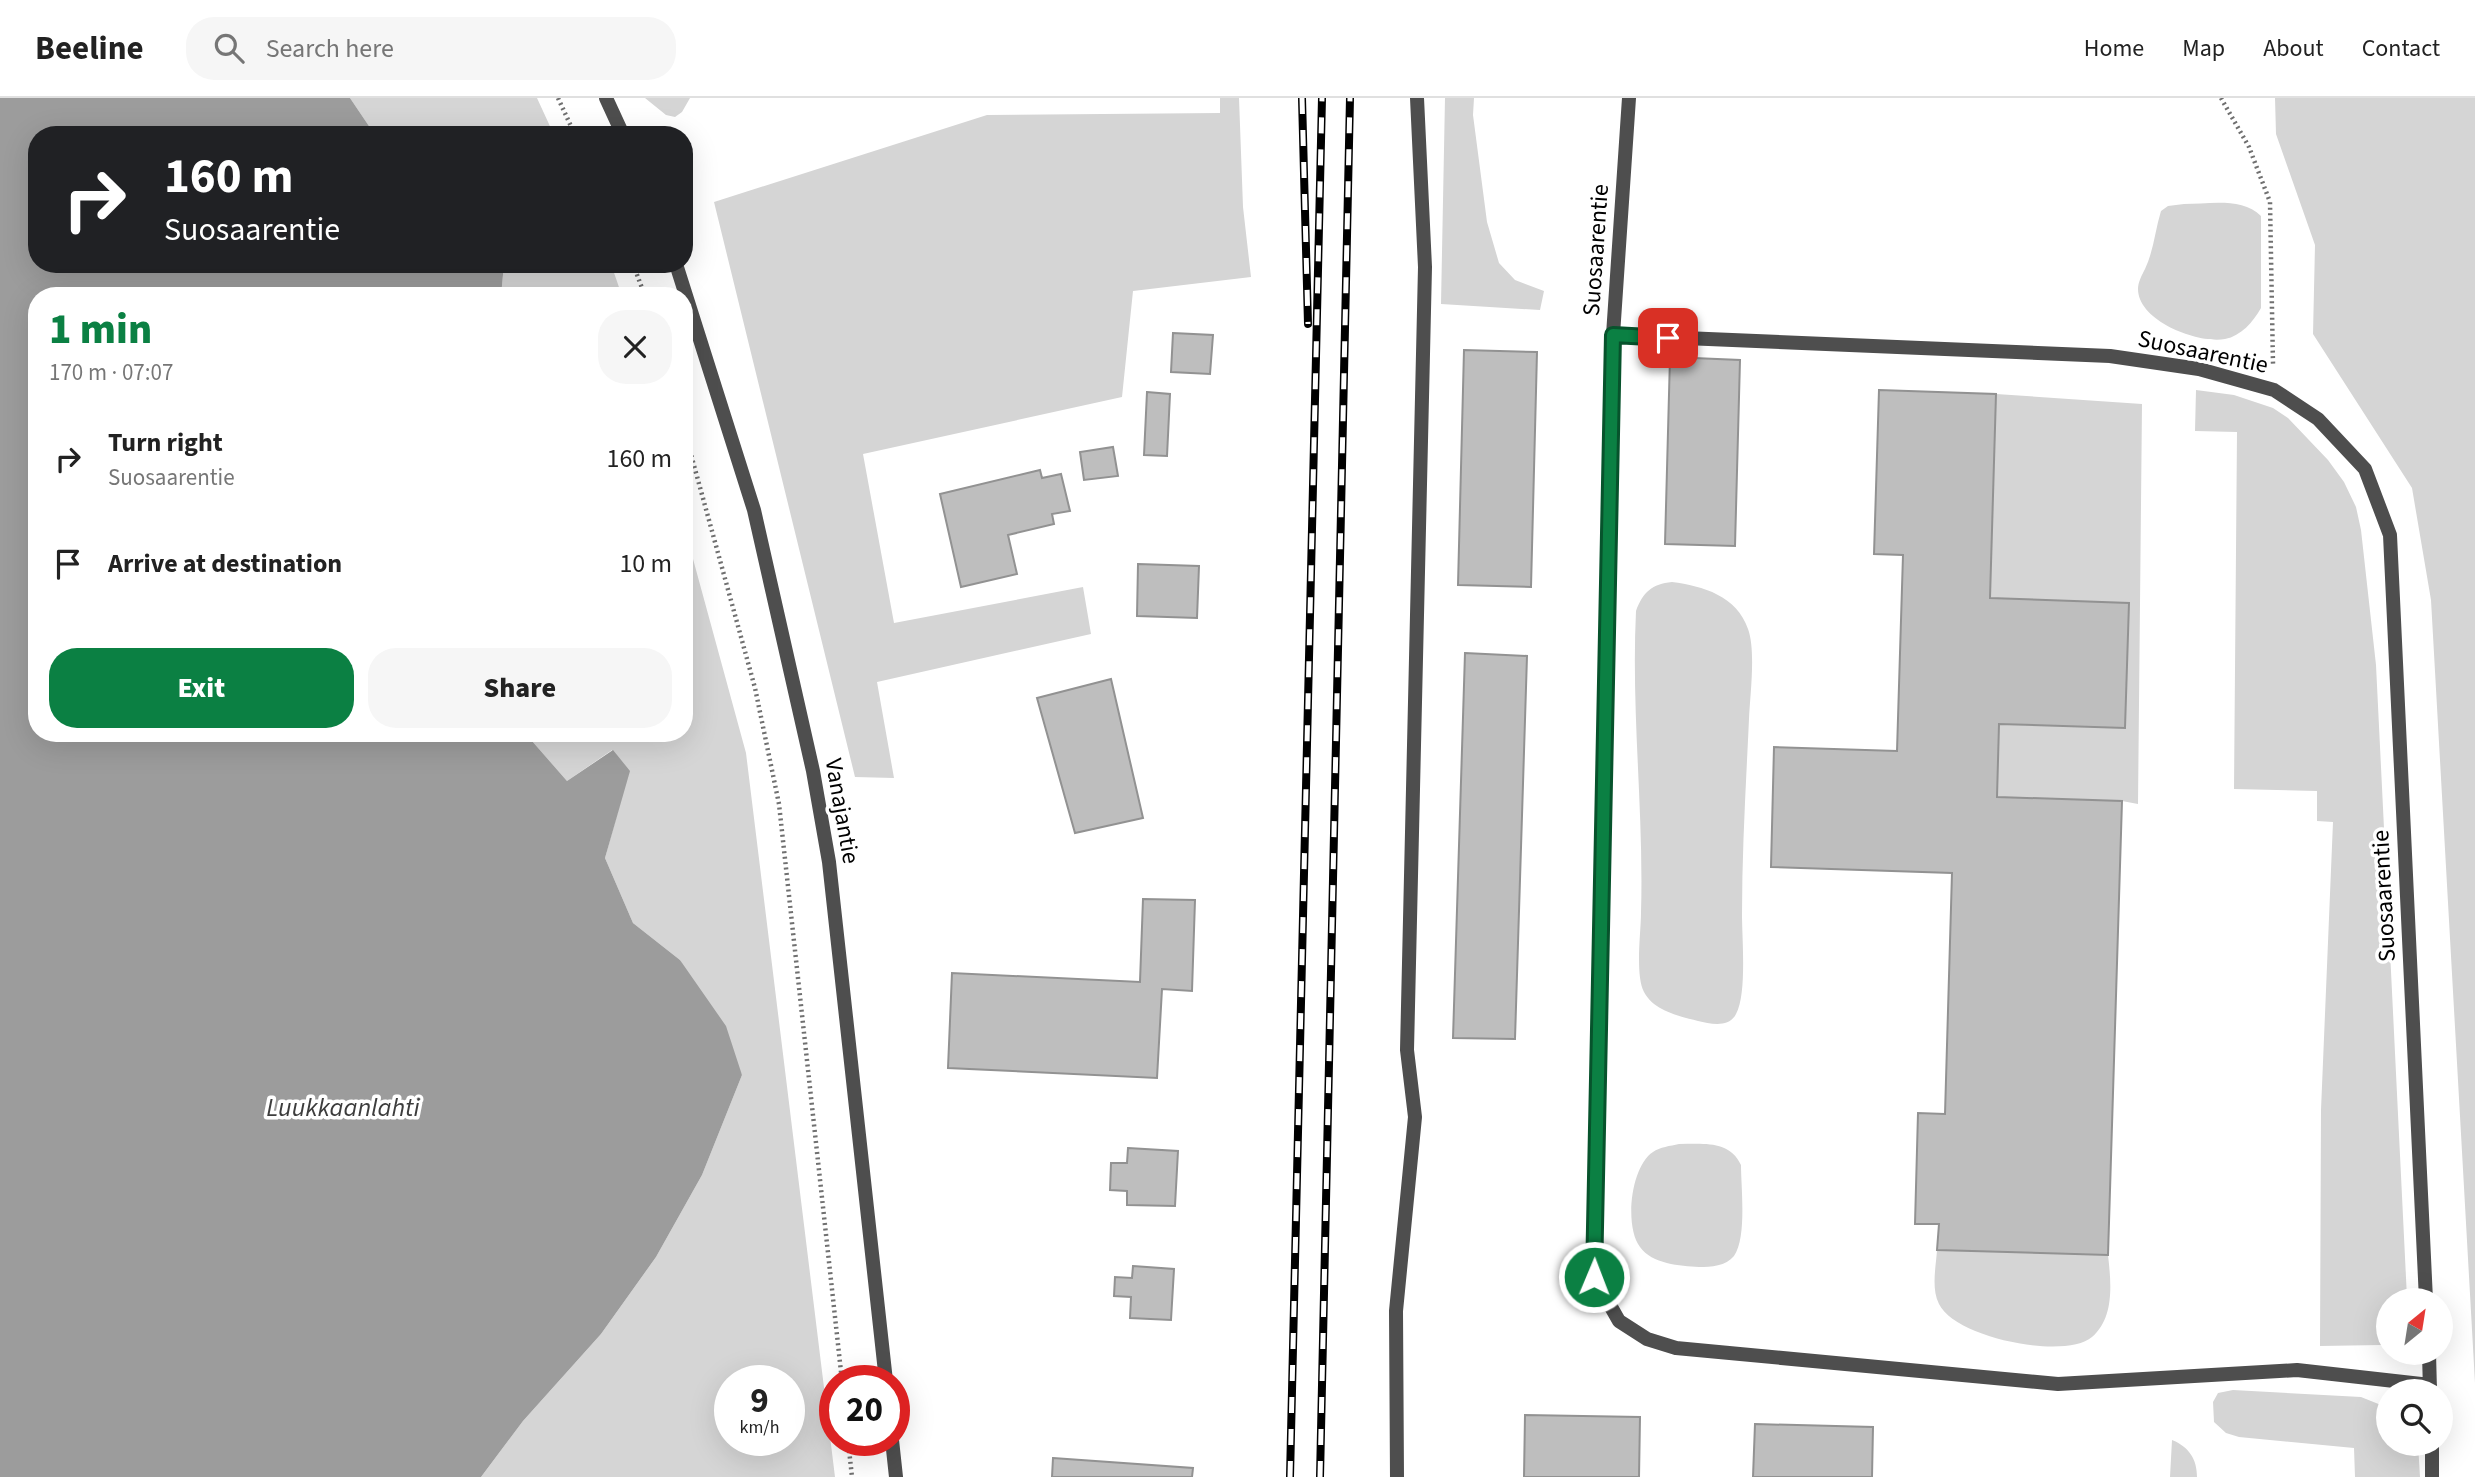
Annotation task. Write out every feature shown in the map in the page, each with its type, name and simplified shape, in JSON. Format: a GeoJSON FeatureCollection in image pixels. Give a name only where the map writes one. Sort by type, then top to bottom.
{"type":"FeatureCollection","features":[{"type":"Feature","properties":{"kind":"street"},"geometry":{"type":"LineString","coordinates":[[606,98],[619,126]]}},
{"type":"Feature","properties":{"kind":"street"},"geometry":{"type":"LineString","coordinates":[[1397,1477],[1396,1311],[1415,1117],[1407,1050],[1425,267],[1417,98]]}},
{"type":"Feature","properties":{"kind":"street","name":"Suosaarentie"},"geometry":{"type":"LineString","coordinates":[[1629,98],[1613,335],[2110,356],[2199,369],[2274,390],[2318,419],[2365,469],[2390,535],[2425,1288]]}},
{"type":"Feature","properties":{"kind":"street","name":"Vanajantie"},"geometry":{"type":"LineString","coordinates":[[693,318],[754,510],[813,771],[830,862],[884,1365]]}},
{"type":"Feature","properties":{"kind":"street"},"geometry":{"type":"LineString","coordinates":[[1613,335],[1594,1277],[1619,1321],[1647,1339],[1676,1348],[2058,1384],[2297,1370],[2376,1381]]}},
{"type":"Feature","properties":{"kind":"street"},"geometry":{"type":"LineString","coordinates":[[894,1456],[896,1477]]}},
{"type":"Feature","properties":{"kind":"street"},"geometry":{"type":"LineString","coordinates":[[2432,1456],[2432,1477]]}},
{"type":"Feature","properties":{"kind":"path"},"geometry":{"type":"LineString","coordinates":[[558,98],[571,126]]}},
{"type":"Feature","properties":{"kind":"path"},"geometry":{"type":"LineString","coordinates":[[2221,98],[2249,148],[2270,202],[2274,390]]}},
{"type":"Feature","properties":{"kind":"path"},"geometry":{"type":"LineString","coordinates":[[693,462],[755,688],[779,804],[840,1365]]}},
{"type":"Feature","properties":{"kind":"path"},"geometry":{"type":"LineString","coordinates":[[850,1456],[852,1477]]}},
{"type":"Feature","properties":{"kind":"shaded area"},"geometry":{"type":"Polygon","coordinates":[[[350,98],[537,98],[550,126],[369,126],[350,98]]]}},
{"type":"Feature","properties":{"kind":"shaded area"},"geometry":{"type":"Polygon","coordinates":[[[645,98],[690,98],[682,112],[675,117],[666,115],[645,98]]]}},
{"type":"Feature","properties":{"kind":"shaded area"},"geometry":{"type":"Polygon","coordinates":[[[1220,98],[1239,98],[1243,207],[1251,277],[1133,291],[1122,397],[863,454],[894,623],[1083,587],[1091,634],[877,682],[894,778],[855,777],[714,202],[987,115],[1220,113],[1220,98]]]}},
{"type":"Feature","properties":{"kind":"shaded area"},"geometry":{"type":"Polygon","coordinates":[[[1445,98],[1474,98],[1473,115],[1487,222],[1499,263],[1515,280],[1544,291],[1540,310],[1441,304],[1445,98]]]}},
{"type":"Feature","properties":{"kind":"shaded area"},"geometry":{"type":"Polygon","coordinates":[[[2275,98],[2475,98],[2475,1383],[2431,600],[2412,488],[2313,334],[2315,245],[2276,134],[2275,98]]]}},
{"type":"Feature","properties":{"kind":"shaded area"},"geometry":{"type":"Polygon","coordinates":[[[2235,204],[2261,216],[2261,308],[2246,328],[2225,339],[2200,338],[2171,328],[2148,311],[2141,301],[2139,284],[2150,255],[2161,211],[2168,206],[2235,204]]]}},
{"type":"Feature","properties":{"kind":"shaded area"},"geometry":{"type":"Polygon","coordinates":[[[503,273],[614,273],[619,287],[502,287],[503,273]]]}},
{"type":"Feature","properties":{"kind":"shaded area"},"geometry":{"type":"Polygon","coordinates":[[[2196,390],[2234,395],[2273,408],[2288,418],[2328,460],[2344,482],[2356,507],[2361,530],[2376,665],[2407,1288],[2376,1288],[2376,1345],[2320,1346],[2321,1110],[2333,822],[2317,821],[2317,791],[2234,789],[2237,432],[2195,431],[2196,390]]]}},
{"type":"Feature","properties":{"kind":"shaded area"},"geometry":{"type":"Polygon","coordinates":[[[1996,394],[2142,404],[2138,804],[2122,801],[1997,797],[1999,724],[2129,603],[1990,598],[1996,394]]]}},
{"type":"Feature","properties":{"kind":"shaded area"},"geometry":{"type":"Polygon","coordinates":[[[693,559],[746,753],[821,1365],[819,1365],[819,1456],[832,1456],[835,1477],[481,1477],[523,1421],[601,1334],[656,1257],[702,1175],[742,1075],[680,960],[633,923],[605,858],[629,771],[612,750],[567,781],[533,742],[693,742],[693,559]]]}},
{"type":"Feature","properties":{"kind":"shaded area"},"geometry":{"type":"Polygon","coordinates":[[[1672,582],[1707,590],[1736,608],[1748,629],[1752,649],[1745,792],[1742,993],[1736,1014],[1729,1021],[1719,1024],[1675,1015],[1660,1008],[1648,998],[1641,985],[1636,611],[1649,590],[1672,582]]]}},
{"type":"Feature","properties":{"kind":"shaded area"},"geometry":{"type":"Polygon","coordinates":[[[1679,1144],[1723,1147],[1736,1157],[1741,1165],[1741,1237],[1734,1256],[1723,1264],[1699,1267],[1659,1261],[1645,1253],[1635,1237],[1631,1211],[1639,1170],[1653,1152],[1679,1144]]]}},
{"type":"Feature","properties":{"kind":"shaded area"},"geometry":{"type":"Polygon","coordinates":[[[1937,1250],[2108,1255],[2110,1299],[2105,1320],[2092,1337],[2078,1344],[2059,1346],[2011,1342],[1966,1327],[1949,1316],[1939,1304],[1935,1291],[1937,1250]]]}},
{"type":"Feature","properties":{"kind":"shaded area"},"geometry":{"type":"Polygon","coordinates":[[[2233,1390],[2361,1397],[2376,1403],[2376,1456],[2419,1456],[2420,1477],[2355,1477],[2354,1448],[2239,1437],[2226,1433],[2214,1422],[2213,1402],[2218,1393],[2233,1390]]]}},
{"type":"Feature","properties":{"kind":"shaded area"},"geometry":{"type":"Polygon","coordinates":[[[2172,1440],[2191,1454],[2197,1477],[2170,1477],[2172,1440]]]}},
{"type":"Feature","properties":{"kind":"water","name":"Luukkaanlahti"},"geometry":{"type":"Polygon","coordinates":[[[0,98],[350,98],[369,126],[28,126],[28,273],[503,273],[502,287],[28,287],[28,742],[533,742],[567,781],[613,750],[630,771],[605,858],[633,923],[680,960],[726,1026],[742,1075],[702,1175],[656,1257],[601,1334],[523,1421],[481,1477],[0,1477],[0,98]]]}},
{"type":"Feature","properties":{"kind":"building"},"geometry":{"type":"Polygon","coordinates":[[[1173,333],[1213,335],[1210,374],[1171,372],[1173,333]]]}},
{"type":"Feature","properties":{"kind":"building"},"geometry":{"type":"Polygon","coordinates":[[[1464,350],[1537,352],[1531,587],[1458,585],[1464,350]]]}},
{"type":"Feature","properties":{"kind":"building"},"geometry":{"type":"Polygon","coordinates":[[[1670,357],[1740,360],[1735,546],[1665,544],[1670,357]]]}},
{"type":"Feature","properties":{"kind":"building"},"geometry":{"type":"Polygon","coordinates":[[[1879,390],[1996,394],[1990,598],[2129,603],[2125,728],[1999,724],[1997,797],[2122,801],[2108,1255],[1937,1250],[1939,1224],[1915,1224],[1918,1113],[1945,1114],[1952,873],[1771,867],[1774,747],[1897,751],[1903,555],[1874,554],[1879,390]]]}},
{"type":"Feature","properties":{"kind":"building"},"geometry":{"type":"Polygon","coordinates":[[[1147,392],[1170,394],[1167,456],[1144,455],[1147,392]]]}},
{"type":"Feature","properties":{"kind":"building"},"geometry":{"type":"Polygon","coordinates":[[[1113,447],[1118,476],[1084,480],[1080,452],[1113,447]]]}},
{"type":"Feature","properties":{"kind":"building"},"geometry":{"type":"Polygon","coordinates":[[[1040,470],[1042,478],[1061,474],[1070,511],[1052,514],[1054,524],[1008,535],[1017,574],[961,587],[940,494],[1040,470]]]}},
{"type":"Feature","properties":{"kind":"building"},"geometry":{"type":"Polygon","coordinates":[[[1138,564],[1199,566],[1197,618],[1137,616],[1138,564]]]}},
{"type":"Feature","properties":{"kind":"building"},"geometry":{"type":"Polygon","coordinates":[[[1465,653],[1527,656],[1515,1039],[1453,1038],[1465,653]]]}},
{"type":"Feature","properties":{"kind":"building"},"geometry":{"type":"Polygon","coordinates":[[[1111,679],[1143,818],[1075,833],[1037,698],[1111,679]]]}},
{"type":"Feature","properties":{"kind":"building"},"geometry":{"type":"Polygon","coordinates":[[[1143,899],[1195,900],[1192,991],[1162,989],[1157,1078],[948,1068],[952,973],[1140,982],[1143,899]]]}},
{"type":"Feature","properties":{"kind":"building"},"geometry":{"type":"Polygon","coordinates":[[[1128,1148],[1178,1151],[1175,1206],[1127,1205],[1127,1191],[1110,1190],[1111,1163],[1127,1163],[1128,1148]]]}},
{"type":"Feature","properties":{"kind":"building"},"geometry":{"type":"Polygon","coordinates":[[[1133,1266],[1174,1269],[1171,1320],[1130,1318],[1131,1297],[1114,1296],[1115,1277],[1132,1278],[1133,1266]]]}},
{"type":"Feature","properties":{"kind":"building"},"geometry":{"type":"Polygon","coordinates":[[[1525,1415],[1640,1417],[1639,1477],[1524,1477],[1525,1415]]]}},
{"type":"Feature","properties":{"kind":"building"},"geometry":{"type":"Polygon","coordinates":[[[1755,1424],[1873,1427],[1872,1477],[1753,1477],[1755,1424]]]}},
{"type":"Feature","properties":{"kind":"building"},"geometry":{"type":"Polygon","coordinates":[[[1053,1458],[1193,1468],[1192,1477],[1052,1477],[1053,1458]]]}},
{"type":"Feature","properties":{"kind":"railway"},"geometry":{"type":"LineString","coordinates":[[1302,98],[1308,324]]}},
{"type":"Feature","properties":{"kind":"railway"},"geometry":{"type":"LineString","coordinates":[[1290,1477],[1322,98]]}},
{"type":"Feature","properties":{"kind":"railway"},"geometry":{"type":"LineString","coordinates":[[1320,1477],[1350,98]]}},
{"type":"Feature","properties":{"kind":"route"},"geometry":{"type":"LineString","coordinates":[[1594,1277],[1613,335],[1668,338]]}}]}
